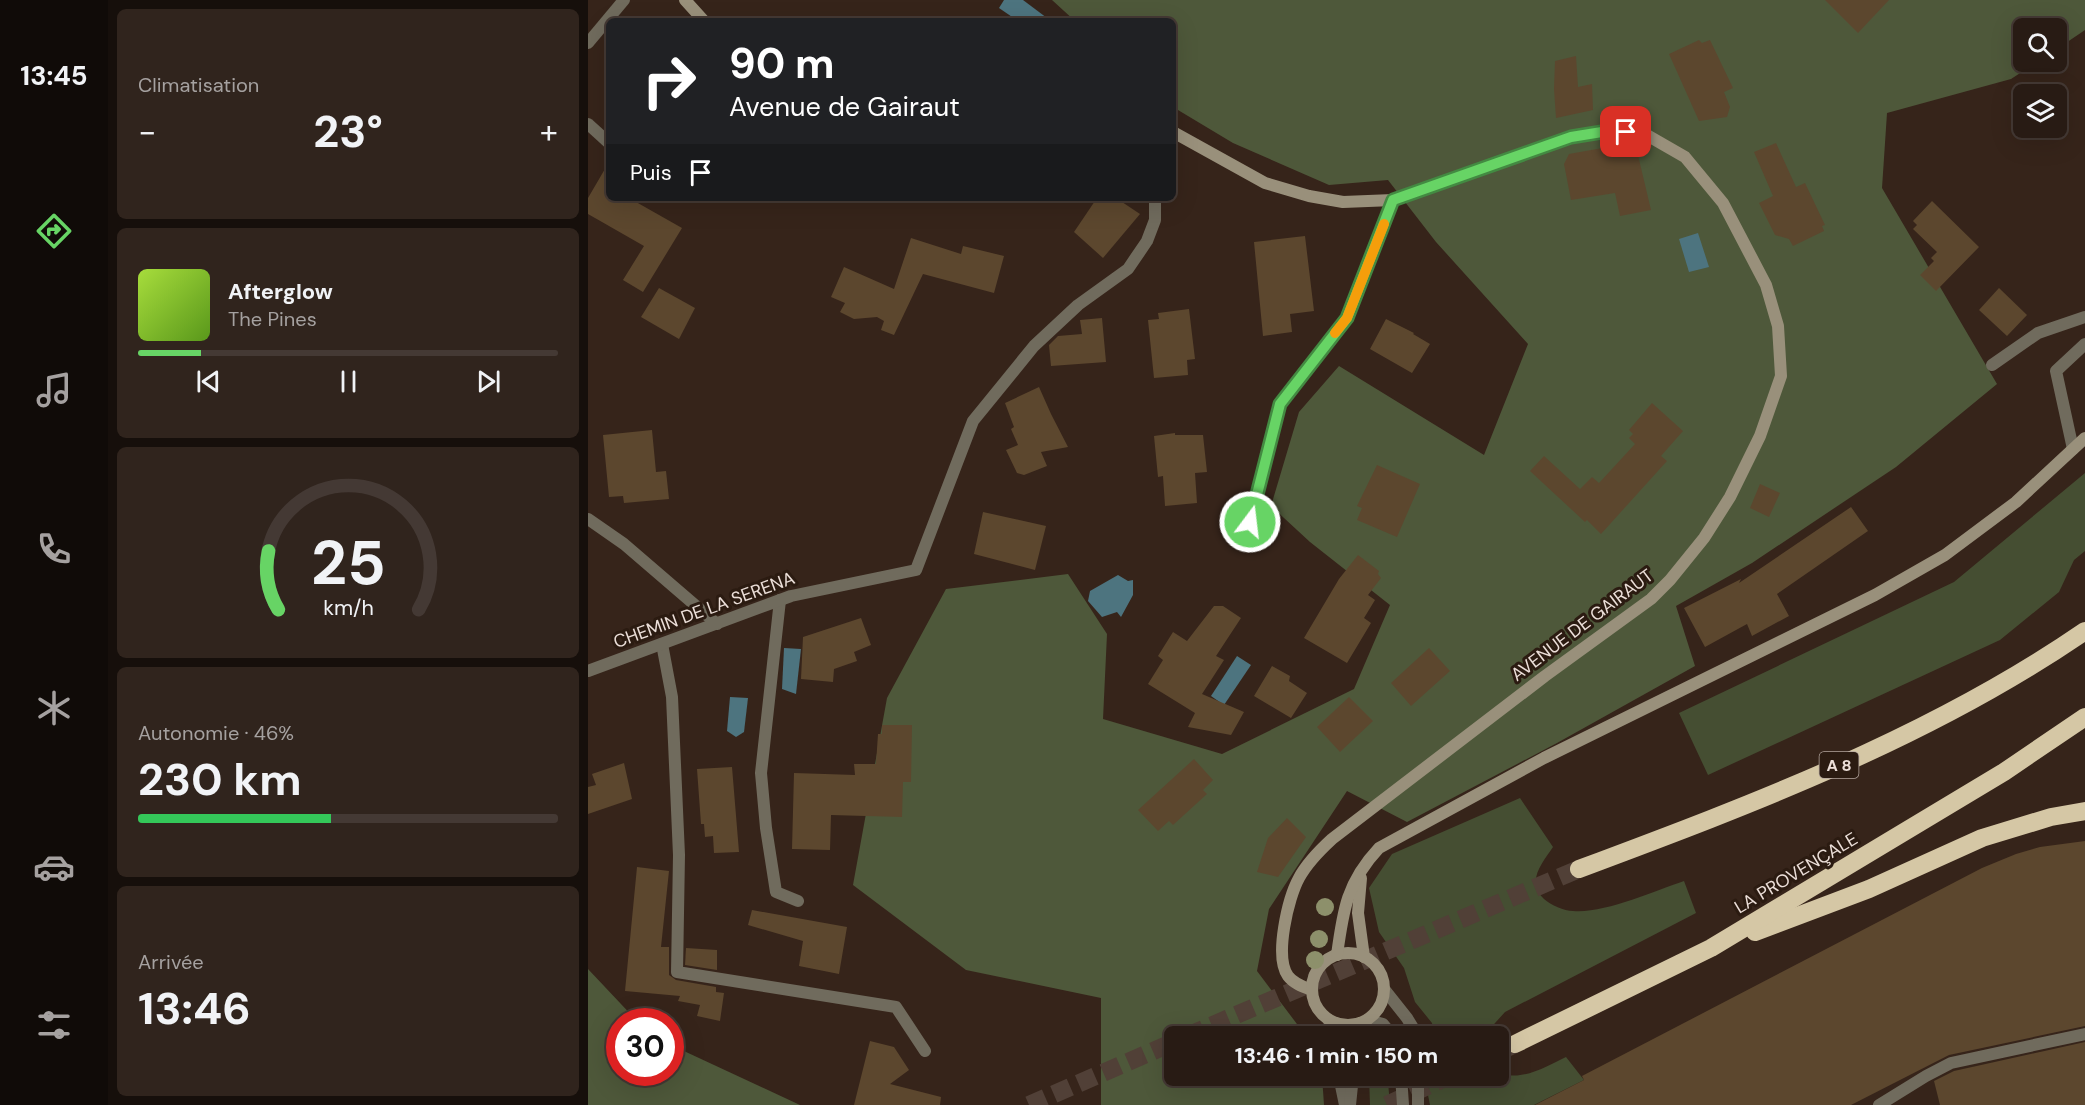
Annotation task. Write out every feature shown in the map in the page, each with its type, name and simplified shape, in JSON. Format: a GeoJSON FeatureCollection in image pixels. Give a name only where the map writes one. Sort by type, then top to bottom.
{"type":"FeatureCollection","features":[{"type":"Feature","properties":{"kind":"highway","name":"A 8"},"geometry":{"type":"LineString","coordinates":[[1579,869],[1707,821],[1842,764],[1916,729],[1981,694],[2059,649],[2085,631]]}},
{"type":"Feature","properties":{"kind":"highway","name":"LA PROVENÇALE"},"geometry":{"type":"LineString","coordinates":[[1515,1044],[1711,948],[2004,772],[2085,717]]}},
{"type":"Feature","properties":{"kind":"highway"},"geometry":{"type":"LineString","coordinates":[[1711,948],[1869,889],[1982,838],[2051,817],[2085,811]]}},
{"type":"Feature","properties":{"kind":"street"},"geometry":{"type":"LineString","coordinates":[[609,18],[624,0]]}},
{"type":"Feature","properties":{"kind":"street"},"geometry":{"type":"LineString","coordinates":[[685,0],[701,18]]}},
{"type":"Feature","properties":{"kind":"street"},"geometry":{"type":"LineString","coordinates":[[588,43],[606,22]]}},
{"type":"Feature","properties":{"kind":"street"},"geometry":{"type":"LineString","coordinates":[[588,124],[606,140]]}},
{"type":"Feature","properties":{"kind":"street","name":"AVENUE DE GAIRAUT"},"geometry":{"type":"LineString","coordinates":[[1176,134],[1265,183],[1309,196],[1343,202],[1393,200],[1571,137],[1608,131],[1645,134],[1685,157],[1723,203],[1766,285],[1778,326],[1780,376],[1760,436],[1730,497],[1704,538],[1670,580],[1651,599],[1545,676],[1332,839],[1314,856],[1299,877],[1284,920],[1283,946],[1287,975],[1296,983],[1312,990]]}},
{"type":"Feature","properties":{"kind":"street"},"geometry":{"type":"LineString","coordinates":[[1250,522],[1280,404],[1347,318],[1393,200]]}},
{"type":"Feature","properties":{"kind":"street","name":"CHEMIN DE LA SERENA"},"geometry":{"type":"LineString","coordinates":[[588,671],[791,596],[916,570],[973,421],[1035,346],[1078,305],[1128,269],[1147,241],[1155,220],[1155,201]]}},
{"type":"Feature","properties":{"kind":"street"},"geometry":{"type":"LineString","coordinates":[[1992,365],[2038,333],[2085,317]]}},
{"type":"Feature","properties":{"kind":"street"},"geometry":{"type":"LineString","coordinates":[[2073,449],[2056,371],[2085,344]]}},
{"type":"Feature","properties":{"kind":"street"},"geometry":{"type":"LineString","coordinates":[[1337,955],[1343,912],[1354,882],[1379,848],[1544,758],[1875,595],[1945,555],[2016,502],[2085,438]]}},
{"type":"Feature","properties":{"kind":"street"},"geometry":{"type":"LineString","coordinates":[[588,519],[624,544],[717,624]]}},
{"type":"Feature","properties":{"kind":"street"},"geometry":{"type":"LineString","coordinates":[[780,600],[761,773],[766,828],[776,892],[798,901]]}},
{"type":"Feature","properties":{"kind":"street"},"geometry":{"type":"LineString","coordinates":[[662,644],[672,697],[679,855],[677,972],[896,1007],[925,1051]]}},
{"type":"Feature","properties":{"kind":"street"},"geometry":{"type":"LineString","coordinates":[[1364,957],[1358,914],[1359,884],[1366,863]]}},
{"type":"Feature","properties":{"kind":"street"},"geometry":{"type":"LineString","coordinates":[[1347,1026],[1329,1020],[1320,1012],[1312,990],[1319,968],[1327,960],[1337,955],[1356,954],[1364,957],[1378,970],[1383,979],[1384,989],[1380,1006],[1361,1026]]}},
{"type":"Feature","properties":{"kind":"street"},"geometry":{"type":"LineString","coordinates":[[1384,989],[1412,1026]]}},
{"type":"Feature","properties":{"kind":"street"},"geometry":{"type":"LineString","coordinates":[[1329,1020],[1330,1026]]}},
{"type":"Feature","properties":{"kind":"street"},"geometry":{"type":"LineString","coordinates":[[1368,1026],[1383,1024],[1385,1026]]}},
{"type":"Feature","properties":{"kind":"street"},"geometry":{"type":"LineString","coordinates":[[1879,1105],[1950,1063],[2085,1034]]}},
{"type":"Feature","properties":{"kind":"street"},"geometry":{"type":"LineString","coordinates":[[1341,1086],[1344,1105]]}},
{"type":"Feature","properties":{"kind":"street"},"geometry":{"type":"LineString","coordinates":[[1350,1105],[1352,1086]]}},
{"type":"Feature","properties":{"kind":"street"},"geometry":{"type":"LineString","coordinates":[[1401,1086],[1402,1105]]}},
{"type":"Feature","properties":{"kind":"street"},"geometry":{"type":"LineString","coordinates":[[1418,1086],[1418,1105]]}},
{"type":"Feature","properties":{"kind":"green space"},"geometry":{"type":"Polygon","coordinates":[[[1052,0],[2085,0],[2085,30],[2067,42],[2067,18],[2013,18],[2013,72],[2022,72],[2011,79],[1887,113],[1882,188],[1997,384],[1896,467],[1752,563],[1676,606],[1695,666],[1557,743],[1407,822],[1347,791],[1269,909],[1257,971],[1298,1026],[1164,1026],[1164,1086],[1323,1086],[1324,1105],[1101,1105],[1101,998],[966,970],[853,885],[887,698],[946,589],[1068,574],[1107,634],[1103,719],[1222,754],[1354,689],[1390,605],[1310,542],[1271,506],[1299,412],[1339,366],[1484,455],[1528,344],[1436,242],[1388,180],[1329,185],[1233,143],[1176,109],[1176,18],[1072,18],[1052,0]]]}},
{"type":"Feature","properties":{"kind":"green space"},"geometry":{"type":"Polygon","coordinates":[[[2085,473],[2085,551],[2074,560],[2059,592],[2000,640],[1708,775],[1679,713],[1954,582],[2085,473]]]}},
{"type":"Feature","properties":{"kind":"green space"},"geometry":{"type":"Polygon","coordinates":[[[1520,798],[1553,847],[1536,879],[1539,892],[1547,901],[1569,911],[1599,909],[1684,881],[1696,913],[1505,1012],[1492,1026],[1432,1026],[1415,1002],[1404,968],[1379,932],[1369,888],[1392,854],[1520,798]]]}},
{"type":"Feature","properties":{"kind":"green space"},"geometry":{"type":"Polygon","coordinates":[[[588,969],[625,1008],[606,1008],[606,1086],[684,1086],[684,1051],[800,1105],[588,1105],[588,969]]]}},
{"type":"Feature","properties":{"kind":"green space"},"geometry":{"type":"Polygon","coordinates":[[[1566,1057],[1584,1080],[1534,1105],[1430,1105],[1429,1086],[1509,1086],[1509,1075],[1516,1076],[1542,1069],[1566,1057]]]}},
{"type":"Feature","properties":{"kind":"green space"},"geometry":{"type":"Polygon","coordinates":[[[1369,1086],[1388,1086],[1390,1105],[1370,1105],[1369,1086]]]}},
{"type":"Feature","properties":{"kind":"water"},"geometry":{"type":"Polygon","coordinates":[[[1004,0],[1023,0],[1047,18],[1014,18],[999,8],[1004,0]]]}},
{"type":"Feature","properties":{"kind":"water"},"geometry":{"type":"Polygon","coordinates":[[[1698,233],[1709,267],[1689,272],[1679,239],[1698,233]]]}},
{"type":"Feature","properties":{"kind":"water"},"geometry":{"type":"Polygon","coordinates":[[[1118,575],[1128,581],[1133,580],[1133,595],[1121,617],[1117,612],[1102,617],[1088,601],[1090,591],[1118,575]]]}},
{"type":"Feature","properties":{"kind":"water"},"geometry":{"type":"Polygon","coordinates":[[[784,648],[801,649],[796,694],[782,689],[784,648]]]}},
{"type":"Feature","properties":{"kind":"water"},"geometry":{"type":"Polygon","coordinates":[[[1237,656],[1251,665],[1224,705],[1211,696],[1237,656]]]}},
{"type":"Feature","properties":{"kind":"water"},"geometry":{"type":"Polygon","coordinates":[[[730,697],[748,698],[744,732],[736,737],[727,731],[730,697]]]}},
{"type":"Feature","properties":{"kind":"building"},"geometry":{"type":"Polygon","coordinates":[[[1825,0],[1889,0],[1858,33],[1825,0]]]}},
{"type":"Feature","properties":{"kind":"building"},"geometry":{"type":"Polygon","coordinates":[[[1699,40],[1702,43],[1710,40],[1733,88],[1724,92],[1730,107],[1727,117],[1699,121],[1669,54],[1699,40]]]}},
{"type":"Feature","properties":{"kind":"building"},"geometry":{"type":"Polygon","coordinates":[[[1576,56],[1578,87],[1592,84],[1593,110],[1556,118],[1555,61],[1576,56]]]}},
{"type":"Feature","properties":{"kind":"building"},"geometry":{"type":"Polygon","coordinates":[[[1776,143],[1796,187],[1805,183],[1825,225],[1822,226],[1824,231],[1793,246],[1789,239],[1775,235],[1759,203],[1773,196],[1754,152],[1776,143]]]}},
{"type":"Feature","properties":{"kind":"building"},"geometry":{"type":"Polygon","coordinates":[[[1608,147],[1609,149],[1627,147],[1631,152],[1637,151],[1651,210],[1620,216],[1615,193],[1571,200],[1564,164],[1569,154],[1608,147]]]}},
{"type":"Feature","properties":{"kind":"building"},"geometry":{"type":"Polygon","coordinates":[[[606,167],[606,201],[634,201],[682,228],[643,292],[623,280],[644,246],[588,214],[588,198],[606,167]]]}},
{"type":"Feature","properties":{"kind":"building"},"geometry":{"type":"Polygon","coordinates":[[[1095,201],[1120,201],[1140,214],[1103,258],[1074,232],[1095,201]]]}},
{"type":"Feature","properties":{"kind":"building"},"geometry":{"type":"Polygon","coordinates":[[[1932,201],[1979,247],[1936,291],[1920,275],[1934,261],[1931,258],[1937,252],[1913,229],[1917,225],[1913,221],[1932,201]]]}},
{"type":"Feature","properties":{"kind":"building"},"geometry":{"type":"Polygon","coordinates":[[[1305,236],[1314,311],[1290,314],[1292,332],[1263,336],[1254,242],[1305,236]]]}},
{"type":"Feature","properties":{"kind":"building"},"geometry":{"type":"Polygon","coordinates":[[[911,238],[961,254],[963,246],[1004,256],[994,293],[923,274],[894,335],[881,330],[884,321],[877,317],[854,319],[840,312],[845,303],[831,297],[844,267],[894,289],[911,238]]]}},
{"type":"Feature","properties":{"kind":"building"},"geometry":{"type":"Polygon","coordinates":[[[659,288],[695,308],[679,339],[641,317],[659,288]]]}},
{"type":"Feature","properties":{"kind":"building"},"geometry":{"type":"Polygon","coordinates":[[[1999,288],[2027,315],[2007,336],[1979,310],[1999,288]]]}},
{"type":"Feature","properties":{"kind":"building"},"geometry":{"type":"Polygon","coordinates":[[[1189,309],[1195,359],[1187,360],[1188,375],[1154,378],[1148,320],[1159,319],[1158,313],[1189,309]]]}},
{"type":"Feature","properties":{"kind":"building"},"geometry":{"type":"Polygon","coordinates":[[[1102,318],[1106,362],[1051,366],[1049,345],[1058,336],[1082,334],[1080,320],[1102,318]]]}},
{"type":"Feature","properties":{"kind":"building"},"geometry":{"type":"Polygon","coordinates":[[[1386,319],[1430,344],[1412,373],[1370,349],[1386,319]]]}},
{"type":"Feature","properties":{"kind":"building"},"geometry":{"type":"Polygon","coordinates":[[[1039,387],[1068,447],[1041,452],[1047,466],[1024,475],[1017,473],[1006,450],[1018,445],[1011,429],[1014,427],[1005,403],[1039,387]]]}},
{"type":"Feature","properties":{"kind":"building"},"geometry":{"type":"Polygon","coordinates":[[[1652,403],[1683,431],[1661,456],[1667,461],[1601,534],[1530,471],[1544,456],[1580,489],[1592,477],[1599,483],[1635,444],[1629,438],[1633,434],[1629,430],[1652,403]]]}},
{"type":"Feature","properties":{"kind":"building"},"geometry":{"type":"Polygon","coordinates":[[[652,430],[656,472],[666,471],[669,499],[624,503],[623,496],[609,497],[603,435],[652,430]]]}},
{"type":"Feature","properties":{"kind":"building"},"geometry":{"type":"Polygon","coordinates":[[[1175,433],[1175,435],[1203,435],[1207,472],[1195,473],[1197,503],[1165,506],[1163,476],[1158,477],[1154,436],[1175,433]]]}},
{"type":"Feature","properties":{"kind":"building"},"geometry":{"type":"Polygon","coordinates":[[[1377,465],[1420,484],[1397,537],[1357,520],[1362,508],[1357,506],[1377,465]]]}},
{"type":"Feature","properties":{"kind":"building"},"geometry":{"type":"Polygon","coordinates":[[[1760,484],[1780,493],[1769,517],[1750,508],[1760,484]]]}},
{"type":"Feature","properties":{"kind":"building"},"geometry":{"type":"Polygon","coordinates":[[[1851,507],[1868,531],[1777,594],[1789,616],[1752,636],[1747,624],[1705,647],[1684,608],[1741,579],[1739,583],[1851,507]]]}},
{"type":"Feature","properties":{"kind":"building"},"geometry":{"type":"Polygon","coordinates":[[[983,512],[1046,526],[1035,570],[974,554],[983,512]]]}},
{"type":"Feature","properties":{"kind":"building"},"geometry":{"type":"Polygon","coordinates":[[[1358,555],[1379,571],[1381,578],[1368,595],[1375,600],[1364,618],[1371,623],[1347,663],[1304,638],[1339,579],[1358,555]]]}},
{"type":"Feature","properties":{"kind":"building"},"geometry":{"type":"Polygon","coordinates":[[[1214,606],[1223,606],[1241,618],[1216,656],[1224,660],[1202,694],[1244,712],[1231,735],[1188,727],[1195,713],[1148,684],[1163,660],[1158,656],[1173,632],[1187,641],[1214,606]]]}},
{"type":"Feature","properties":{"kind":"building"},"geometry":{"type":"Polygon","coordinates":[[[861,618],[871,645],[854,652],[857,661],[834,669],[833,682],[801,679],[803,637],[861,618]]]}},
{"type":"Feature","properties":{"kind":"building"},"geometry":{"type":"Polygon","coordinates":[[[1429,648],[1450,671],[1411,706],[1391,683],[1429,648]]]}},
{"type":"Feature","properties":{"kind":"building"},"geometry":{"type":"Polygon","coordinates":[[[1272,666],[1290,676],[1289,681],[1307,693],[1291,718],[1254,696],[1272,666]]]}},
{"type":"Feature","properties":{"kind":"building"},"geometry":{"type":"Polygon","coordinates":[[[1349,697],[1373,721],[1340,752],[1317,727],[1349,697]]]}},
{"type":"Feature","properties":{"kind":"building"},"geometry":{"type":"Polygon","coordinates":[[[882,725],[912,725],[911,782],[903,782],[902,817],[831,815],[830,850],[792,849],[794,773],[855,775],[854,764],[876,764],[878,734],[882,734],[882,725]]]}},
{"type":"Feature","properties":{"kind":"building"},"geometry":{"type":"Polygon","coordinates":[[[1194,759],[1213,780],[1203,790],[1207,794],[1173,825],[1169,821],[1158,831],[1138,810],[1194,759]]]}},
{"type":"Feature","properties":{"kind":"building"},"geometry":{"type":"Polygon","coordinates":[[[624,763],[632,799],[588,814],[588,787],[596,785],[592,774],[624,763]]]}},
{"type":"Feature","properties":{"kind":"building"},"geometry":{"type":"Polygon","coordinates":[[[732,767],[739,852],[714,853],[713,836],[705,837],[704,824],[701,824],[697,769],[732,767]]]}},
{"type":"Feature","properties":{"kind":"building"},"geometry":{"type":"Polygon","coordinates":[[[1287,818],[1306,837],[1278,877],[1257,872],[1268,838],[1287,818]]]}},
{"type":"Feature","properties":{"kind":"building"},"geometry":{"type":"Polygon","coordinates":[[[2085,841],[2085,1026],[1949,1055],[1851,1105],[1535,1105],[1584,1080],[1582,1076],[1982,868],[2040,847],[2085,841]]]}},
{"type":"Feature","properties":{"kind":"building"},"geometry":{"type":"Polygon","coordinates":[[[637,867],[669,871],[661,947],[669,947],[669,975],[676,980],[716,987],[716,992],[724,993],[720,1021],[697,1016],[700,1005],[678,1001],[680,996],[625,991],[637,867]]]}},
{"type":"Feature","properties":{"kind":"building"},"geometry":{"type":"Polygon","coordinates":[[[752,910],[847,927],[839,974],[799,966],[803,941],[748,925],[752,910]]]}},
{"type":"Feature","properties":{"kind":"building"},"geometry":{"type":"Polygon","coordinates":[[[686,948],[717,950],[717,970],[685,965],[686,948]]]}},
{"type":"Feature","properties":{"kind":"building"},"geometry":{"type":"Polygon","coordinates":[[[870,1041],[894,1047],[909,1070],[890,1084],[941,1097],[940,1105],[854,1105],[870,1041]]]}},
{"type":"Feature","properties":{"kind":"building"},"geometry":{"type":"Polygon","coordinates":[[[2085,1042],[2085,1105],[1940,1105],[1934,1081],[1954,1071],[2085,1042]]]}},
{"type":"Feature","properties":{"kind":"tunnel"},"geometry":{"type":"LineString","coordinates":[[1210,1026],[1579,869]]}},
{"type":"Feature","properties":{"kind":"tunnel"},"geometry":{"type":"LineString","coordinates":[[1509,1047],[1515,1044]]}},
{"type":"Feature","properties":{"kind":"tunnel"},"geometry":{"type":"LineString","coordinates":[[1029,1105],[1164,1046]]}},
{"type":"Feature","properties":{"kind":"tunnel"},"geometry":{"type":"LineString","coordinates":[[1387,1105],[1428,1086]]}},
{"type":"Feature","properties":{"kind":"slow traffic"},"geometry":{"type":"LineString","coordinates":[[1335,333],[1347,318],[1384,224]]}},
{"type":"Feature","properties":{"kind":"route"},"geometry":{"type":"LineString","coordinates":[[1250,522],[1280,404],[1347,318],[1393,200],[1571,137],[1608,131],[1626,132]]}}]}
